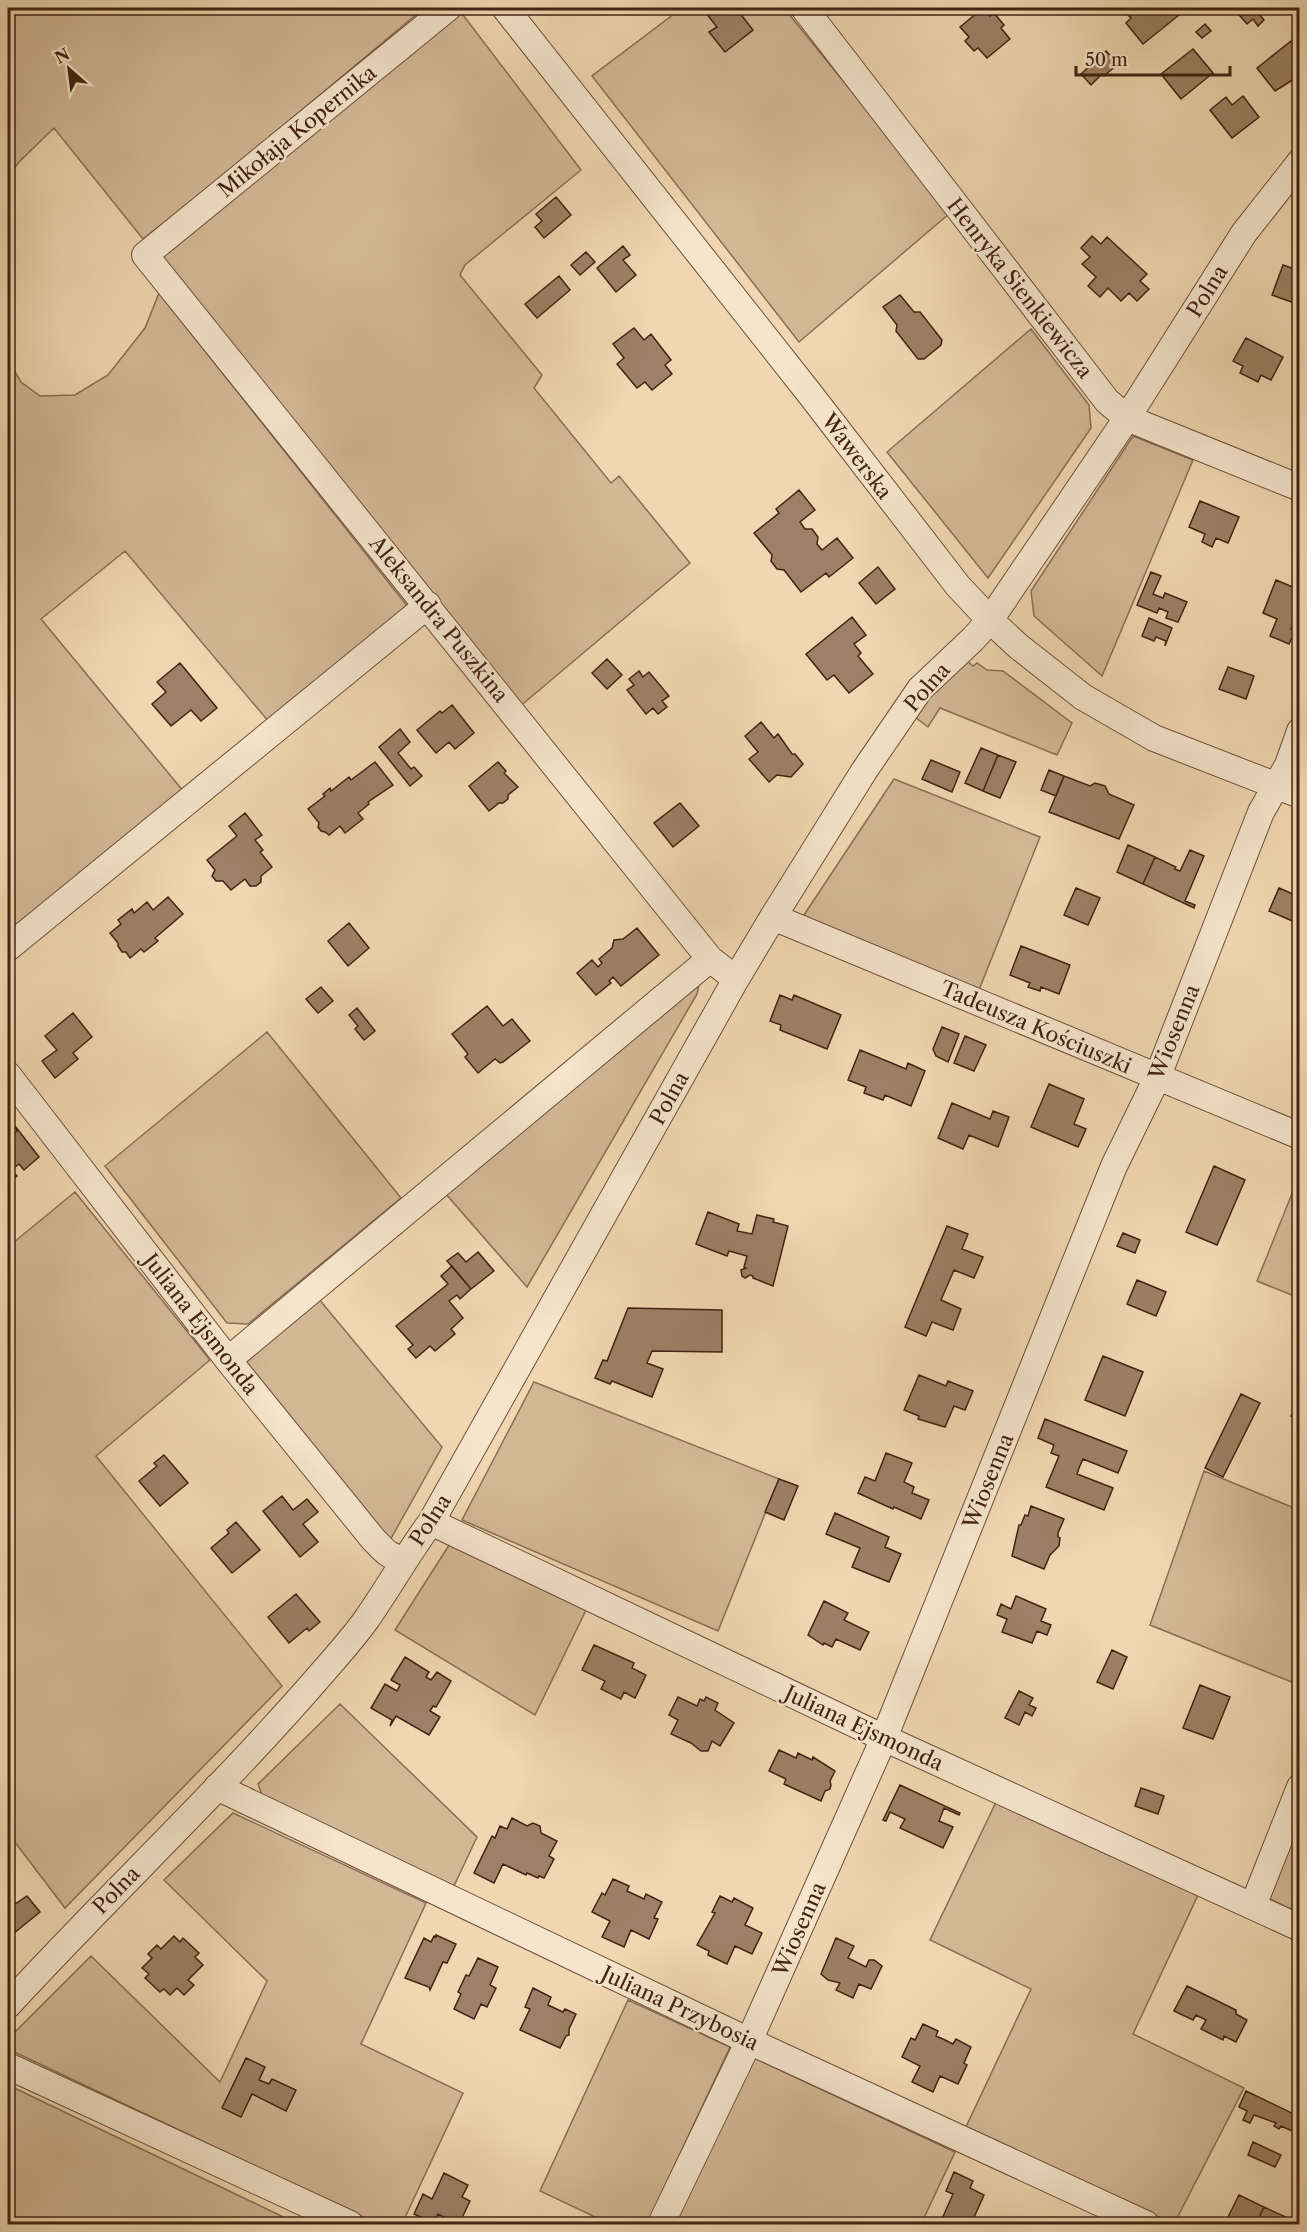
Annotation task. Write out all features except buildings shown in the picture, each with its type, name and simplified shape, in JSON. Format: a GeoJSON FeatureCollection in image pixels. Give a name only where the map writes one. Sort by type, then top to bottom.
{"type":"FeatureCollection","features":[{"type":"Feature","properties":{"kind":"street","name":"Mikołaja Kopernika"},"geometry":{"type":"LineString","coordinates":[[145,255],[448,8]]}},
{"type":"Feature","properties":{"kind":"street","name":"Wawerska"},"geometry":{"type":"LineString","coordinates":[[505,8],[810,394],[958,586],[990,620],[1018,646],[1083,697],[1154,738],[1299,795]]}},
{"type":"Feature","properties":{"kind":"street","name":"Henryka Sienkiewicza"},"geometry":{"type":"LineString","coordinates":[[804,8],[1100,391],[1127,418],[1299,488]]}},
{"type":"Feature","properties":{"kind":"street","name":"Polna"},"geometry":{"type":"LineString","coordinates":[[8,2005],[86,1921],[217,1787],[330,1664],[366,1620],[431,1521],[736,979],[864,771],[920,689],[990,620],[1127,418],[1244,233],[1299,162]]}},
{"type":"Feature","properties":{"kind":"street","name":"Aleksandra Puszkina"},"geometry":{"type":"LineString","coordinates":[[145,255],[710,959],[736,979]]}},
{"type":"Feature","properties":{"kind":"street"},"geometry":{"type":"LineString","coordinates":[[8,948],[428,605]]}},
{"type":"Feature","properties":{"kind":"street","name":"Wiosenna"},"geometry":{"type":"LineString","coordinates":[[661,2224],[748,2041],[884,1738],[1114,1166],[1156,1078],[1261,812],[1288,765],[1299,731]]}},
{"type":"Feature","properties":{"kind":"street","name":"Tadeusza Kościuszki"},"geometry":{"type":"LineString","coordinates":[[773,917],[1299,1136]]}},
{"type":"Feature","properties":{"kind":"street"},"geometry":{"type":"LineString","coordinates":[[228,1360],[710,959]]}},
{"type":"Feature","properties":{"kind":"street","name":"Juliana Ejsmonda"},"geometry":{"type":"LineString","coordinates":[[8,1075],[228,1360],[373,1539],[387,1554],[404,1559]]}},
{"type":"Feature","properties":{"kind":"street","name":"Juliana Ejsmonda"},"geometry":{"type":"LineString","coordinates":[[431,1521],[884,1738],[1299,1928]]}},
{"type":"Feature","properties":{"kind":"street","name":"Juliana Przybosia"},"geometry":{"type":"LineString","coordinates":[[217,1787],[748,2041],[1146,2224]]}},
{"type":"Feature","properties":{"kind":"street"},"geometry":{"type":"LineString","coordinates":[[1253,1906],[1299,1787]]}},
{"type":"Feature","properties":{"kind":"street"},"geometry":{"type":"LineString","coordinates":[[8,2066],[350,2224]]}},
{"type":"Feature","properties":{"kind":"shaded area"},"geometry":{"type":"Polygon","coordinates":[[[8,8],[424,8],[217,181],[143,239],[54,128],[19,162],[8,177],[8,8]]]}},
{"type":"Feature","properties":{"kind":"shaded area"},"geometry":{"type":"Polygon","coordinates":[[[682,8],[784,8],[950,213],[799,342],[592,76],[682,8]]]}},
{"type":"Feature","properties":{"kind":"shaded area"},"geometry":{"type":"Polygon","coordinates":[[[460,11],[581,170],[465,265],[460,275],[542,375],[534,388],[611,483],[619,476],[690,563],[518,708],[157,256],[460,11]]]}},
{"type":"Feature","properties":{"kind":"shaded area"},"geometry":{"type":"Polygon","coordinates":[[[159,293],[408,607],[269,722],[125,551],[41,619],[184,792],[8,939],[8,360],[21,382],[40,396],[75,395],[108,375],[145,328],[159,293]]]}},
{"type":"Feature","properties":{"kind":"shaded area"},"geometry":{"type":"Polygon","coordinates":[[[1031,329],[1089,405],[1091,428],[988,578],[887,452],[1031,329]]]}},
{"type":"Feature","properties":{"kind":"shaded area"},"geometry":{"type":"Polygon","coordinates":[[[1133,436],[1193,460],[1102,676],[1034,616],[1031,591],[1133,436]]]}},
{"type":"Feature","properties":{"kind":"shaded area"},"geometry":{"type":"Polygon","coordinates":[[[966,660],[973,666],[977,663],[987,670],[1003,671],[1072,723],[1057,755],[940,708],[928,727],[915,717],[925,701],[966,660]]]}},
{"type":"Feature","properties":{"kind":"shaded area"},"geometry":{"type":"Polygon","coordinates":[[[894,779],[1040,837],[979,990],[802,918],[894,779]]]}},
{"type":"Feature","properties":{"kind":"shaded area"},"geometry":{"type":"Polygon","coordinates":[[[699,985],[697,994],[527,1287],[445,1193],[699,985]]]}},
{"type":"Feature","properties":{"kind":"shaded area"},"geometry":{"type":"Polygon","coordinates":[[[267,1032],[401,1198],[248,1324],[227,1323],[105,1166],[267,1032]]]}},
{"type":"Feature","properties":{"kind":"shaded area"},"geometry":{"type":"Polygon","coordinates":[[[1299,1176],[1300,1298],[1257,1281],[1299,1176]]]}},
{"type":"Feature","properties":{"kind":"shaded area"},"geometry":{"type":"Polygon","coordinates":[[[75,1192],[210,1360],[96,1456],[282,1686],[65,1908],[8,1833],[8,1247],[75,1192]]]}},
{"type":"Feature","properties":{"kind":"shaded area"},"geometry":{"type":"Polygon","coordinates":[[[318,1298],[442,1447],[388,1544],[241,1360],[318,1298]]]}},
{"type":"Feature","properties":{"kind":"shaded area"},"geometry":{"type":"Polygon","coordinates":[[[534,1382],[779,1479],[718,1631],[462,1520],[534,1382]]]}},
{"type":"Feature","properties":{"kind":"shaded area"},"geometry":{"type":"Polygon","coordinates":[[[1204,1471],[1299,1510],[1299,1685],[1150,1625],[1204,1471]]]}},
{"type":"Feature","properties":{"kind":"shaded area"},"geometry":{"type":"Polygon","coordinates":[[[451,1542],[587,1608],[535,1715],[395,1630],[451,1542]]]}},
{"type":"Feature","properties":{"kind":"shaded area"},"geometry":{"type":"Polygon","coordinates":[[[340,1704],[477,1837],[453,1888],[263,1798],[258,1784],[340,1704]]]}},
{"type":"Feature","properties":{"kind":"shaded area"},"geometry":{"type":"Polygon","coordinates":[[[997,1800],[1198,1895],[1133,2034],[1244,2088],[1174,2224],[965,2129],[1031,1989],[930,1940],[997,1800]]]}},
{"type":"Feature","properties":{"kind":"shaded area"},"geometry":{"type":"Polygon","coordinates":[[[233,1813],[426,1903],[361,2044],[463,2093],[402,2224],[378,2224],[8,2049],[8,2039],[91,1956],[220,2082],[267,1981],[164,1880],[233,1813]]]}},
{"type":"Feature","properties":{"kind":"shaded area"},"geometry":{"type":"Polygon","coordinates":[[[1299,1819],[1299,1913],[1268,1898],[1299,1819]]]}},
{"type":"Feature","properties":{"kind":"shaded area"},"geometry":{"type":"Polygon","coordinates":[[[628,2000],[730,2047],[647,2224],[610,2224],[540,2191],[628,2000]]]}},
{"type":"Feature","properties":{"kind":"shaded area"},"geometry":{"type":"Polygon","coordinates":[[[752,2057],[955,2152],[921,2224],[674,2224],[752,2057]]]}},
{"type":"Feature","properties":{"kind":"shaded area"},"geometry":{"type":"Polygon","coordinates":[[[8,2085],[298,2224],[8,2224],[8,2085]]]}}]}
